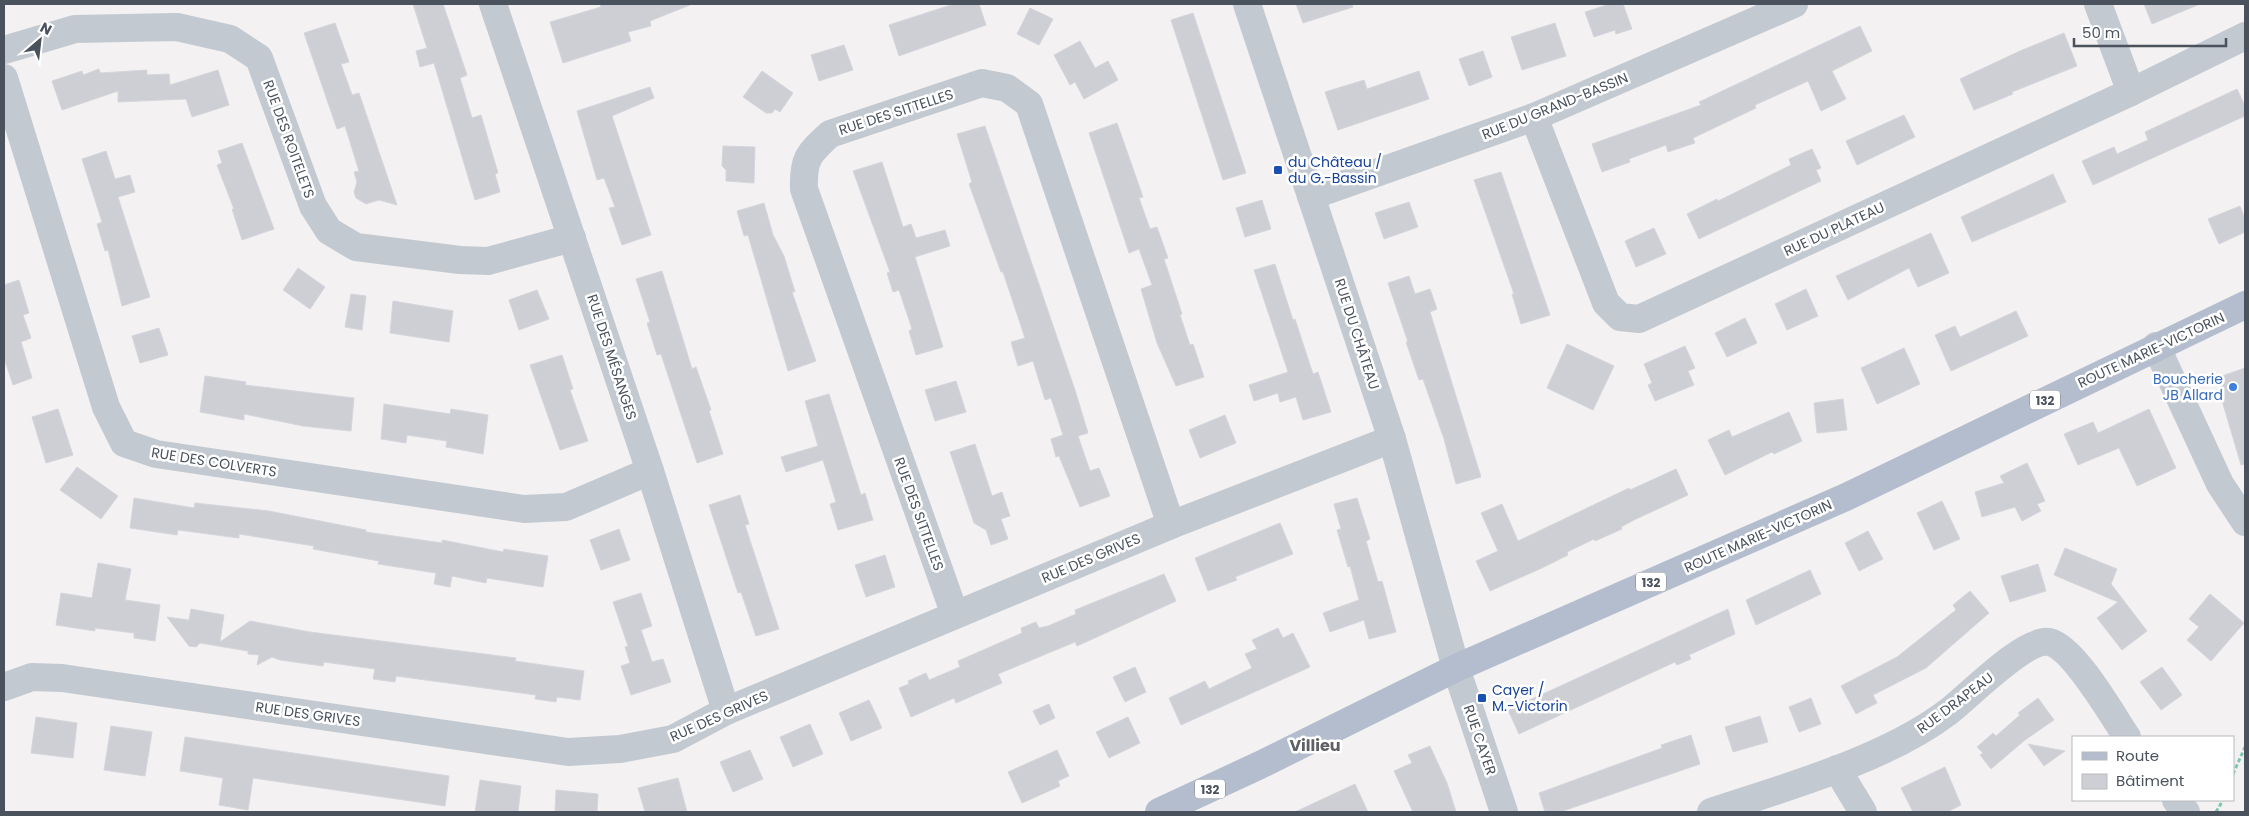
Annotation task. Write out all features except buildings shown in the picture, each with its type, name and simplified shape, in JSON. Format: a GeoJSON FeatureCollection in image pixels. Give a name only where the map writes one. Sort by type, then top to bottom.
{"type":"FeatureCollection","features":[{"type":"Feature","properties":{"kind":"main road","name":"ROUTE MARIE-VICTORIN"},"geometry":{"type":"LineString","coordinates":[[1159,812],[1260,765],[1456,668],[1846,497],[2156,346],[2245,305]]}},
{"type":"Feature","properties":{"kind":"street","name":"RUE DES MÉSANGES"},"geometry":{"type":"LineString","coordinates":[[493,4],[650,471],[726,711]]}},
{"type":"Feature","properties":{"kind":"street","name":"RUE DU CHÂTEAU"},"geometry":{"type":"LineString","coordinates":[[1247,4],[1392,439],[1456,668]]}},
{"type":"Feature","properties":{"kind":"street","name":"RUE DU GRAND-BASSIN"},"geometry":{"type":"LineString","coordinates":[[1311,196],[1534,117],[1794,4]]}},
{"type":"Feature","properties":{"kind":"street"},"geometry":{"type":"LineString","coordinates":[[2098,4],[2131,92]]}},
{"type":"Feature","properties":{"kind":"street","name":"RUE DES ROITELETS"},"geometry":{"type":"LineString","coordinates":[[4,50],[76,29],[177,27],[230,39],[260,58],[313,206],[329,231],[356,247],[460,260],[488,260],[572,238]]}},
{"type":"Feature","properties":{"kind":"street","name":"RUE DU PLATEAU"},"geometry":{"type":"LineString","coordinates":[[1534,117],[1606,303],[1620,317],[1638,319],[2131,92],[2245,36]]}},
{"type":"Feature","properties":{"kind":"street","name":"RUE DES COLVERTS"},"geometry":{"type":"LineString","coordinates":[[4,78],[106,407],[124,443],[156,454],[524,509],[566,508],[650,471]]}},
{"type":"Feature","properties":{"kind":"street","name":"RUE DES SITTELLES"},"geometry":{"type":"LineString","coordinates":[[955,615],[804,189],[803,166],[814,148],[830,134],[982,84],[1007,88],[1029,104],[1171,525]]}},
{"type":"Feature","properties":{"kind":"street"},"geometry":{"type":"LineString","coordinates":[[2156,346],[2220,484],[2245,522]]}},
{"type":"Feature","properties":{"kind":"street","name":"RUE DES GRIVES"},"geometry":{"type":"LineString","coordinates":[[4,687],[32,677],[62,678],[568,752],[620,749],[673,739],[726,711],[955,615],[1171,525],[1392,439]]}},
{"type":"Feature","properties":{"kind":"street","name":"RUE DRAPEAU"},"geometry":{"type":"LineString","coordinates":[[1711,812],[1837,769],[1921,732],[1949,712],[2022,650],[2038,642],[2048,642],[2061,646],[2076,661],[2126,736]]}},
{"type":"Feature","properties":{"kind":"street","name":"RUE CAYER"},"geometry":{"type":"LineString","coordinates":[[1456,668],[1504,812]]}},
{"type":"Feature","properties":{"kind":"street"},"geometry":{"type":"LineString","coordinates":[[1837,769],[1863,812]]}},
{"type":"Feature","properties":{"kind":"street"},"geometry":{"type":"LineString","coordinates":[[2177,801],[2186,812]]}},
{"type":"Feature","properties":{"kind":"path"},"geometry":{"type":"LineString","coordinates":[[2234,772],[2245,747]]}},
{"type":"Feature","properties":{"kind":"path"},"geometry":{"type":"LineString","coordinates":[[2216,812],[2222,801]]}},
{"type":"Feature","properties":{"kind":"place","name":"du Château / du G.-Bassin"},"geometry":{"type":"Point","coordinates":[1278,170]}},
{"type":"Feature","properties":{"kind":"place","name":"Boucherie JB Allard"},"geometry":{"type":"Point","coordinates":[2233,387]}},
{"type":"Feature","properties":{"kind":"place","name":"Cayer / M.-Victorin"},"geometry":{"type":"Point","coordinates":[1482,698]}},
{"type":"Feature","properties":{"kind":"district","name":"Villieu"},"geometry":{"type":"Point","coordinates":[1315,745]}}]}
